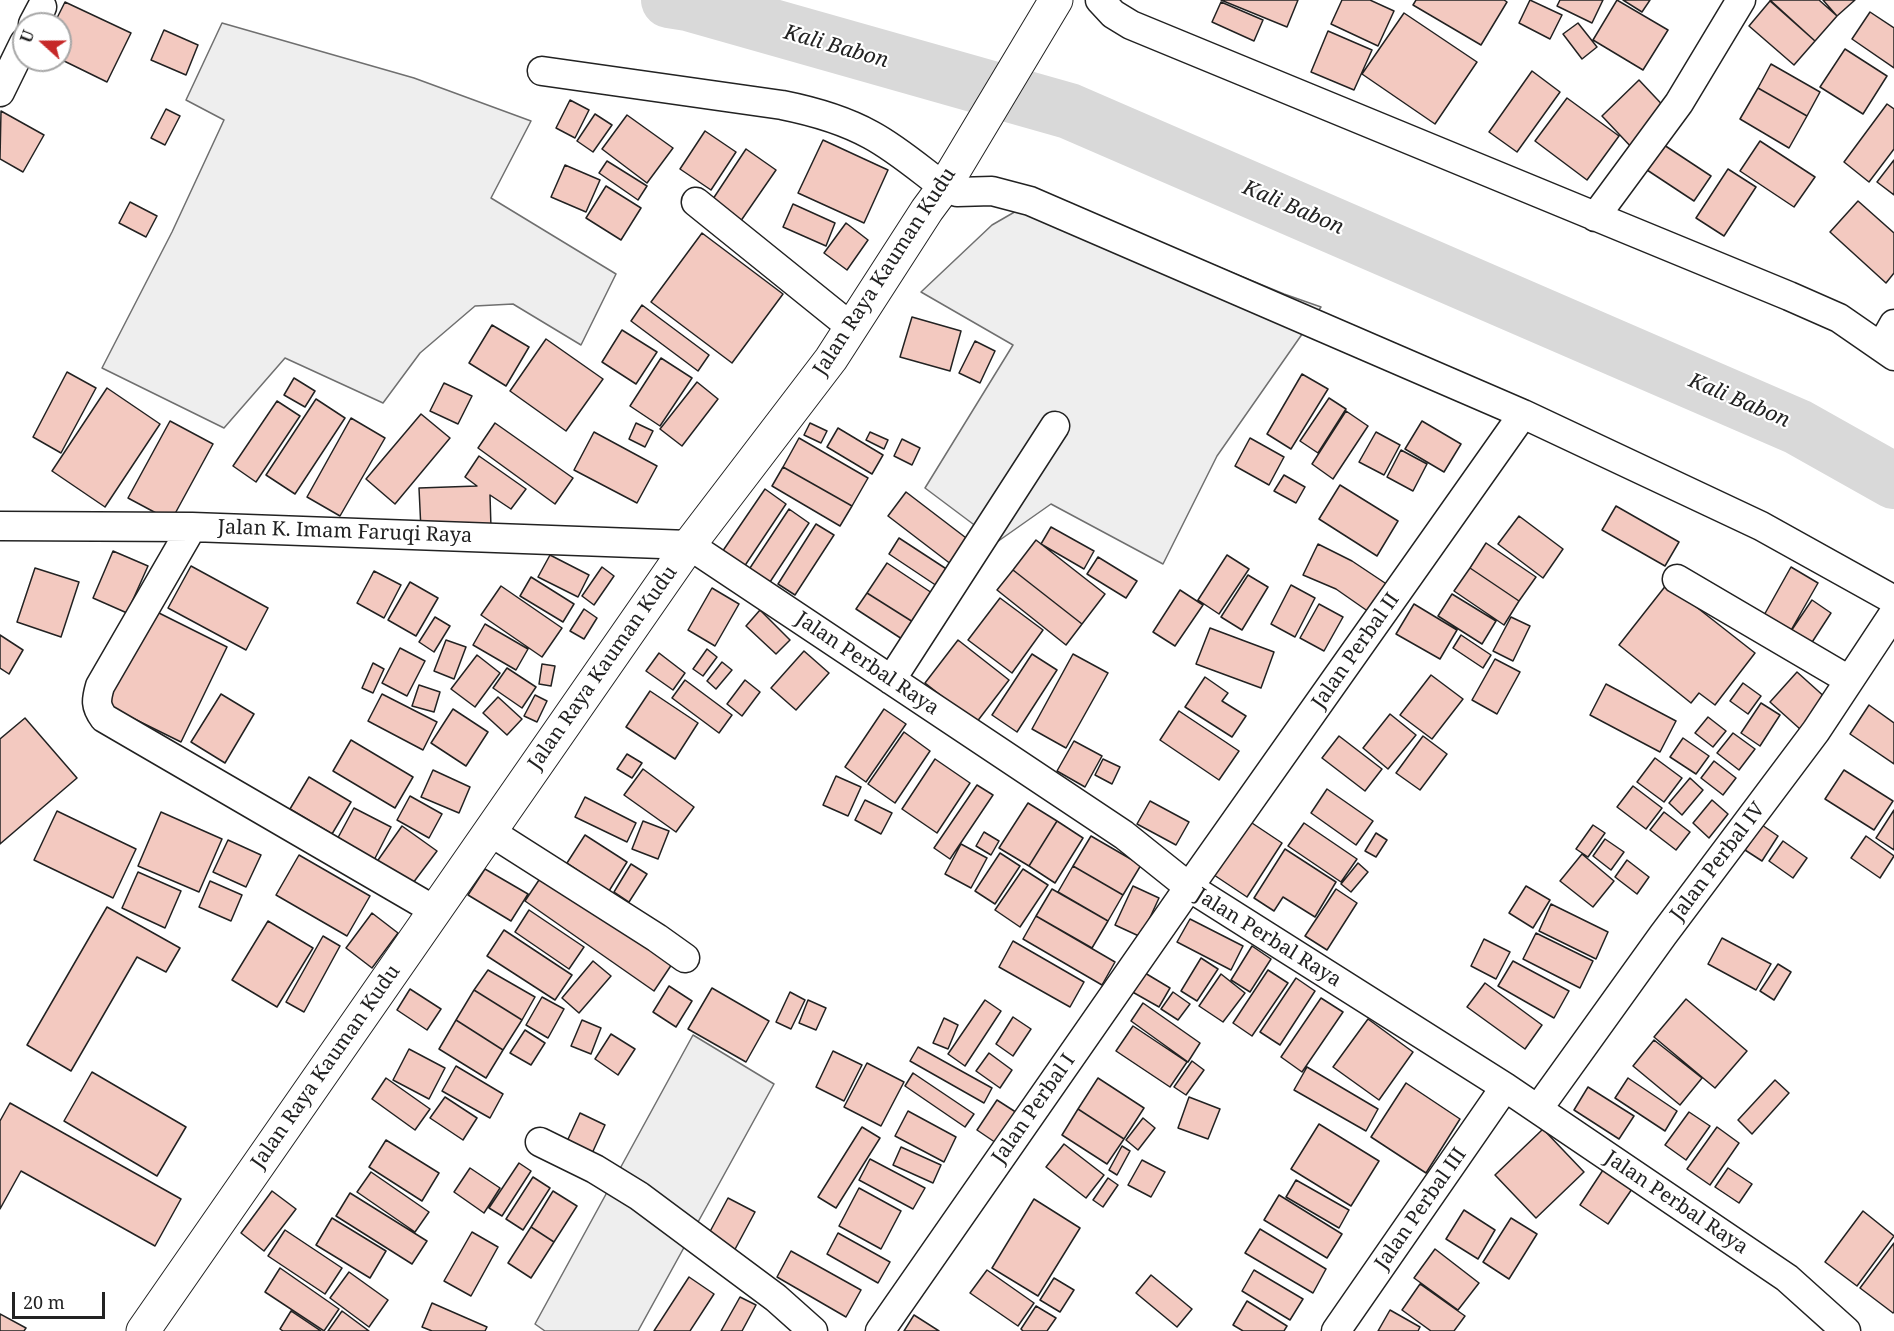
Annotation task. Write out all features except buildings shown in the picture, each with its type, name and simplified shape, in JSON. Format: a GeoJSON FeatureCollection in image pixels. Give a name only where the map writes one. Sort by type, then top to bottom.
{"type":"FeatureCollection","features":[{"type":"Feature","properties":{"kind":"street"},"geometry":{"type":"LineString","coordinates":[[1100,0],[1113,14],[1131,25],[1789,296],[1890,342]]}},
{"type":"Feature","properties":{"kind":"street"},"geometry":{"type":"LineString","coordinates":[[1595,217],[1679,103],[1741,0]]}},
{"type":"Feature","properties":{"kind":"street","name":"Jalan Raya Kauman Kudu"},"geometry":{"type":"LineString","coordinates":[[143,1331],[689,545],[831,358],[946,183],[1054,2]]}},
{"type":"Feature","properties":{"kind":"street"},"geometry":{"type":"LineString","coordinates":[[0,92],[12,68]]}},
{"type":"Feature","properties":{"kind":"street"},"geometry":{"type":"LineString","coordinates":[[542,71],[782,105],[809,111],[871,135],[957,192],[992,191],[1030,201],[1523,414],[1761,526],[1894,600]]}},
{"type":"Feature","properties":{"kind":"street"},"geometry":{"type":"LineString","coordinates":[[696,202],[851,327]]}},
{"type":"Feature","properties":{"kind":"street","name":"Jalan Perbal II"},"geometry":{"type":"LineString","coordinates":[[1189,887],[1523,414]]}},
{"type":"Feature","properties":{"kind":"street"},"geometry":{"type":"LineString","coordinates":[[891,680],[1055,426]]}},
{"type":"Feature","properties":{"kind":"street","name":"Jalan K. Imam Faruqi Raya"},"geometry":{"type":"LineString","coordinates":[[0,526],[192,527],[689,545]]}},
{"type":"Feature","properties":{"kind":"street"},"geometry":{"type":"LineString","coordinates":[[192,527],[100,686],[96,701],[99,711],[104,718],[434,910]]}},
{"type":"Feature","properties":{"kind":"street","name":"Jalan Perbal Raya"},"geometry":{"type":"LineString","coordinates":[[689,545],[1124,835],[1189,887],[1538,1109],[1787,1278],[1846,1331]]}},
{"type":"Feature","properties":{"kind":"street"},"geometry":{"type":"LineString","coordinates":[[1677,579],[1850,680]]}},
{"type":"Feature","properties":{"kind":"street","name":"Jalan Perbal IV"},"geometry":{"type":"LineString","coordinates":[[1538,1109],[1663,935],[1816,731],[1894,613]]}},
{"type":"Feature","properties":{"kind":"street"},"geometry":{"type":"LineString","coordinates":[[489,831],[657,938],[684,958]]}},
{"type":"Feature","properties":{"kind":"street","name":"Jalan Perbal I"},"geometry":{"type":"LineString","coordinates":[[880,1331],[1189,887]]}},
{"type":"Feature","properties":{"kind":"street","name":"Jalan Perbal III"},"geometry":{"type":"LineString","coordinates":[[1336,1331],[1505,1088]]}},
{"type":"Feature","properties":{"kind":"street"},"geometry":{"type":"LineString","coordinates":[[540,1142],[595,1169],[639,1196],[776,1298],[813,1331]]}},
{"type":"Feature","properties":{"kind":"shaded area"},"geometry":{"type":"Polygon","coordinates":[[[222,23],[414,78],[531,121],[491,198],[616,274],[581,345],[513,304],[475,306],[420,353],[383,403],[285,358],[224,428],[102,368],[172,232],[224,120],[186,100],[222,23]]]}},
{"type":"Feature","properties":{"kind":"shaded area"},"geometry":{"type":"Polygon","coordinates":[[[1044,195],[1284,294],[1321,307],[1217,456],[1163,564],[1051,504],[997,542],[925,488],[1013,345],[921,292],[992,225],[1044,195]]]}},
{"type":"Feature","properties":{"kind":"shaded area"},"geometry":{"type":"Polygon","coordinates":[[[693,1035],[774,1084],[638,1331],[545,1331],[535,1324],[693,1035]]]}},
{"type":"Feature","properties":{"kind":"waterway","name":"Kali Babon"},"geometry":{"type":"LineString","coordinates":[[669,0],[688,3],[1069,111],[1798,427],[1894,481]]}}]}
